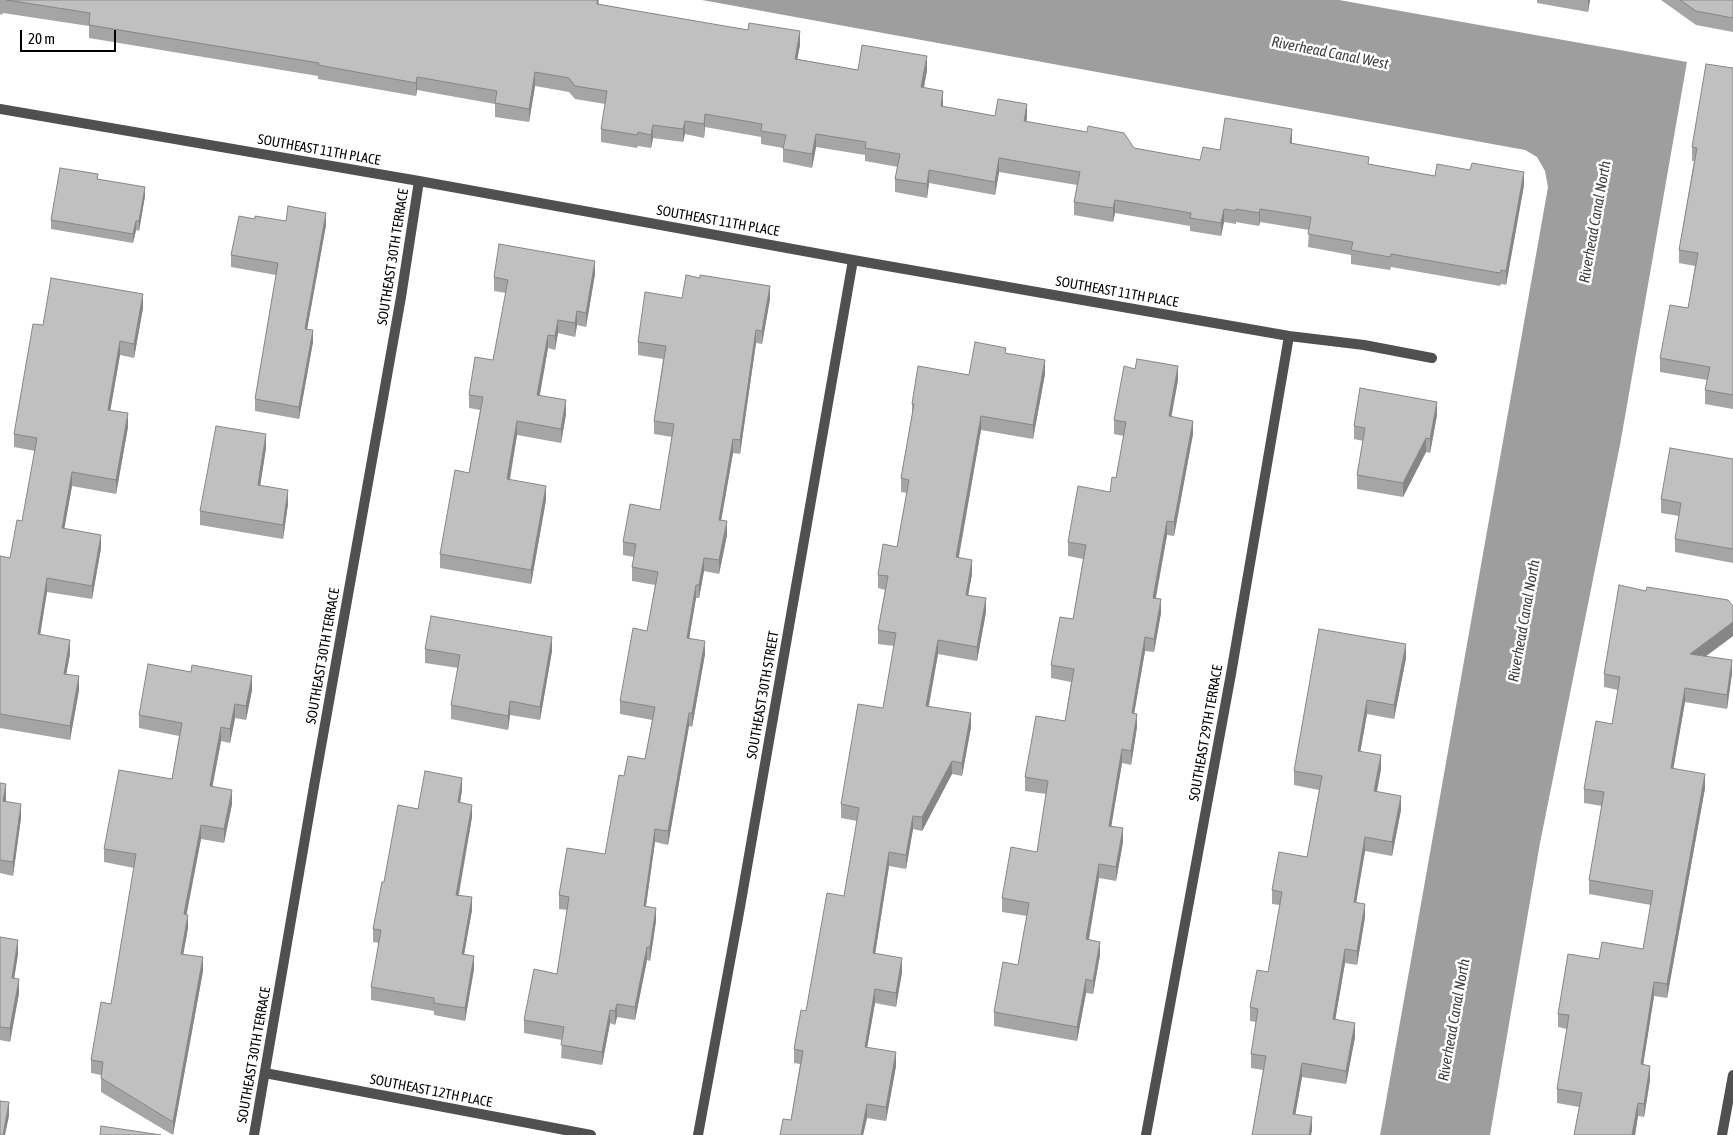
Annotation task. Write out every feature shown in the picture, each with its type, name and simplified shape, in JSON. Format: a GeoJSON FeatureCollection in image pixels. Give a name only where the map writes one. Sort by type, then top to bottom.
{"type":"FeatureCollection","features":[{"type":"Feature","properties":{"kind":"street","name":"SOUTHEAST 11TH PLACE"},"geometry":{"type":"LineString","coordinates":[[0,109],[419,181],[853,260],[1289,336],[1364,345],[1432,358]]}},
{"type":"Feature","properties":{"kind":"street","name":"SOUTHEAST 30TH TERRACE"},"geometry":{"type":"LineString","coordinates":[[254,1135],[401,297],[419,181]]}},
{"type":"Feature","properties":{"kind":"street","name":"SOUTHEAST 30TH STREET"},"geometry":{"type":"LineString","coordinates":[[698,1135],[744,887],[853,260]]}},
{"type":"Feature","properties":{"kind":"street","name":"SOUTHEAST 29TH TERRACE"},"geometry":{"type":"LineString","coordinates":[[1146,1135],[1231,674],[1289,336]]}},
{"type":"Feature","properties":{"kind":"street","name":"SOUTHEAST 12TH PLACE"},"geometry":{"type":"LineString","coordinates":[[265,1073],[591,1135]]}},
{"type":"Feature","properties":{"kind":"street"},"geometry":{"type":"LineString","coordinates":[[1722,1135],[1733,1075]]}},
{"type":"Feature","properties":{"kind":"water"},"geometry":{"type":"Polygon","coordinates":[[[702,0],[1339,0],[1687,62],[1620,445],[1540,843],[1490,1135],[1380,1135],[1548,187],[1545,171],[1537,157],[1525,150],[702,0]]]}},
{"type":"Feature","properties":{"kind":"building"},"geometry":{"type":"Polygon","coordinates":[[[7,0],[597,0],[597,4],[748,30],[749,23],[800,31],[795,59],[858,70],[862,45],[927,56],[921,87],[943,91],[941,106],[995,116],[998,99],[1027,104],[1024,121],[1087,132],[1088,126],[1124,133],[1134,148],[1200,160],[1203,147],[1220,150],[1225,118],[1292,129],[1290,143],[1369,157],[1368,164],[1435,176],[1437,164],[1470,170],[1472,163],[1524,172],[1506,271],[1501,270],[1500,273],[1391,254],[1390,257],[1351,250],[1353,242],[1308,234],[1311,217],[1260,209],[1259,213],[1224,209],[1221,223],[1190,218],[1191,213],[1115,200],[1113,208],[1074,202],[1080,172],[999,158],[995,182],[929,170],[927,184],[895,179],[900,154],[865,148],[866,142],[816,134],[812,154],[783,149],[786,135],[761,131],[762,124],[705,114],[704,124],[685,121],[683,129],[653,125],[651,135],[638,132],[637,135],[601,129],[607,91],[575,86],[569,78],[535,72],[529,109],[495,103],[497,91],[417,77],[416,83],[318,65],[319,63],[89,25],[90,13],[7,0]]]}},
{"type":"Feature","properties":{"kind":"building"},"geometry":{"type":"Polygon","coordinates":[[[1680,0],[1733,0],[1733,18],[1696,11],[1680,0]]]}},
{"type":"Feature","properties":{"kind":"building"},"geometry":{"type":"Polygon","coordinates":[[[1706,64],[1733,68],[1733,395],[1705,390],[1710,367],[1660,358],[1670,305],[1688,308],[1698,253],[1679,250],[1697,148],[1692,147],[1706,64]]]}},
{"type":"Feature","properties":{"kind":"building"},"geometry":{"type":"Polygon","coordinates":[[[60,168],[98,174],[97,179],[145,187],[139,221],[136,221],[133,234],[51,220],[60,168]]]}},
{"type":"Feature","properties":{"kind":"building"},"geometry":{"type":"Polygon","coordinates":[[[288,206],[326,213],[305,329],[313,330],[299,407],[255,399],[278,263],[231,255],[239,216],[255,219],[255,216],[286,221],[288,206]]]}},
{"type":"Feature","properties":{"kind":"building"},"geometry":{"type":"Polygon","coordinates":[[[499,244],[595,261],[586,313],[577,311],[575,323],[558,320],[555,336],[548,335],[537,395],[566,400],[561,429],[517,421],[507,479],[546,486],[531,570],[440,554],[455,470],[469,473],[483,397],[469,395],[475,357],[493,360],[508,280],[494,277],[499,244]]]}},
{"type":"Feature","properties":{"kind":"building"},"geometry":{"type":"Polygon","coordinates":[[[686,275],[700,278],[700,275],[770,286],[762,331],[756,330],[740,440],[733,439],[719,520],[727,521],[719,560],[704,558],[699,585],[696,585],[687,638],[705,641],[692,713],[689,713],[668,831],[655,829],[644,906],[656,908],[650,947],[647,947],[635,1007],[617,1004],[615,1011],[610,1010],[602,1052],[561,1045],[564,1027],[524,1020],[534,969],[557,974],[569,897],[559,895],[567,848],[605,854],[619,775],[624,776],[628,756],[645,759],[655,707],[620,701],[633,628],[647,631],[658,572],[632,567],[636,544],[623,542],[630,504],[660,510],[674,424],[654,421],[666,346],[638,342],[645,292],[682,298],[686,275]]]}},
{"type":"Feature","properties":{"kind":"building"},"geometry":{"type":"Polygon","coordinates":[[[51,278],[143,294],[134,344],[120,341],[108,410],[128,413],[116,480],[72,472],[62,528],[101,535],[92,586],[47,578],[38,634],[70,640],[64,674],[79,676],[70,726],[0,714],[0,556],[10,558],[17,520],[22,521],[37,438],[14,434],[33,324],[43,325],[51,278]]]}},
{"type":"Feature","properties":{"kind":"building"},"geometry":{"type":"Polygon","coordinates":[[[975,342],[1006,348],[1005,353],[1045,360],[1033,425],[981,416],[956,557],[972,560],[966,595],[986,598],[977,647],[938,640],[926,706],[971,713],[962,763],[952,761],[922,817],[913,816],[906,855],[889,852],[873,953],[902,958],[896,993],[875,989],[865,1047],[896,1052],[886,1107],[867,1104],[861,1135],[780,1135],[783,1119],[791,1120],[803,1051],[794,1049],[801,1010],[806,1011],[827,893],[844,896],[859,808],[841,804],[858,704],[883,708],[896,633],[878,630],[888,576],[878,575],[883,544],[897,547],[909,480],[901,478],[914,404],[912,404],[918,366],[969,375],[975,342]]]}},
{"type":"Feature","properties":{"kind":"building"},"geometry":{"type":"Polygon","coordinates":[[[1137,359],[1178,366],[1169,416],[1193,421],[1174,522],[1167,521],[1153,598],[1161,599],[1154,639],[1145,637],[1132,713],[1137,714],[1131,751],[1122,749],[1109,826],[1123,828],[1116,867],[1099,864],[1086,939],[1100,942],[1093,981],[1086,979],[1077,1027],[994,1012],[1003,962],[1018,965],[1029,903],[1002,898],[1011,847],[1037,852],[1048,781],[1025,777],[1036,716],[1065,721],[1074,669],[1051,665],[1060,617],[1073,619],[1086,545],[1068,542],[1078,486],[1110,492],[1112,477],[1116,478],[1126,422],[1114,420],[1124,366],[1135,369],[1137,359]]]}},
{"type":"Feature","properties":{"kind":"building"},"geometry":{"type":"Polygon","coordinates":[[[1360,388],[1437,402],[1430,439],[1426,438],[1403,483],[1357,475],[1365,428],[1354,426],[1360,388]]]}},
{"type":"Feature","properties":{"kind":"building"},"geometry":{"type":"Polygon","coordinates":[[[216,426],[266,434],[258,485],[288,490],[283,525],[200,511],[216,426]]]}},
{"type":"Feature","properties":{"kind":"building"},"geometry":{"type":"Polygon","coordinates":[[[1670,448],[1733,459],[1733,549],[1675,539],[1681,503],[1661,499],[1670,448]]]}},
{"type":"Feature","properties":{"kind":"building"},"geometry":{"type":"Polygon","coordinates":[[[1619,585],[1646,591],[1647,587],[1728,600],[1733,606],[1733,622],[1690,654],[1732,660],[1727,695],[1685,688],[1671,768],[1705,774],[1667,984],[1654,982],[1641,1064],[1650,1066],[1644,1104],[1638,1103],[1632,1135],[1574,1135],[1582,1093],[1557,1089],[1569,1015],[1558,1014],[1568,954],[1599,959],[1602,942],[1643,949],[1653,891],[1589,880],[1604,792],[1584,789],[1596,721],[1612,724],[1620,677],[1604,674],[1619,585]]]}},
{"type":"Feature","properties":{"kind":"building"},"geometry":{"type":"Polygon","coordinates":[[[431,616],[552,637],[540,707],[510,701],[508,716],[451,705],[460,655],[425,649],[431,616]]]}},
{"type":"Feature","properties":{"kind":"building"},"geometry":{"type":"Polygon","coordinates":[[[1319,629],[1406,644],[1394,705],[1367,700],[1358,751],[1381,755],[1374,791],[1401,796],[1392,842],[1365,837],[1354,902],[1365,904],[1357,951],[1345,949],[1333,1019],[1355,1023],[1346,1071],[1302,1063],[1293,1114],[1312,1117],[1309,1135],[1252,1135],[1266,1056],[1251,1054],[1258,1009],[1250,1007],[1257,970],[1268,972],[1282,892],[1272,890],[1279,852],[1307,857],[1322,776],[1294,771],[1319,629]]]}},
{"type":"Feature","properties":{"kind":"building"},"geometry":{"type":"Polygon","coordinates":[[[148,664],[191,672],[192,665],[252,676],[246,706],[235,704],[230,729],[221,727],[210,786],[232,790],[224,829],[201,825],[184,914],[188,915],[181,954],[203,957],[173,1122],[101,1078],[103,1062],[91,1060],[101,1002],[111,1004],[136,854],[104,849],[119,770],[172,779],[182,723],[139,715],[148,664]]]}},
{"type":"Feature","properties":{"kind":"building"},"geometry":{"type":"Polygon","coordinates":[[[425,771],[462,778],[458,802],[472,805],[456,895],[472,897],[462,954],[474,956],[465,1008],[434,1003],[434,998],[371,987],[381,930],[373,929],[398,805],[418,809],[425,771]]]}},
{"type":"Feature","properties":{"kind":"building"},"geometry":{"type":"Polygon","coordinates":[[[0,783],[6,784],[3,801],[21,804],[13,862],[0,860],[0,783]]]}},
{"type":"Feature","properties":{"kind":"building"},"geometry":{"type":"Polygon","coordinates":[[[0,937],[18,940],[12,978],[19,979],[10,1028],[0,1027],[0,937]]]}},
{"type":"Feature","properties":{"kind":"building"},"geometry":{"type":"Polygon","coordinates":[[[0,1101],[9,1102],[3,1135],[0,1135],[0,1101]]]}},
{"type":"Feature","properties":{"kind":"building"},"geometry":{"type":"Polygon","coordinates":[[[101,1126],[161,1135],[100,1135],[101,1126]]]}},
{"type":"Feature","properties":{"kind":"water label","name":"Riverhead Canal West"},"geometry":{"type":"Point","coordinates":[1330,53]}},
{"type":"Feature","properties":{"kind":"water label","name":"Riverhead Canal North"},"geometry":{"type":"Point","coordinates":[1595,222]}},
{"type":"Feature","properties":{"kind":"water label","name":"Riverhead Canal North"},"geometry":{"type":"Point","coordinates":[1524,621]}},
{"type":"Feature","properties":{"kind":"water label","name":"Riverhead Canal North"},"geometry":{"type":"Point","coordinates":[1454,1020]}}]}
